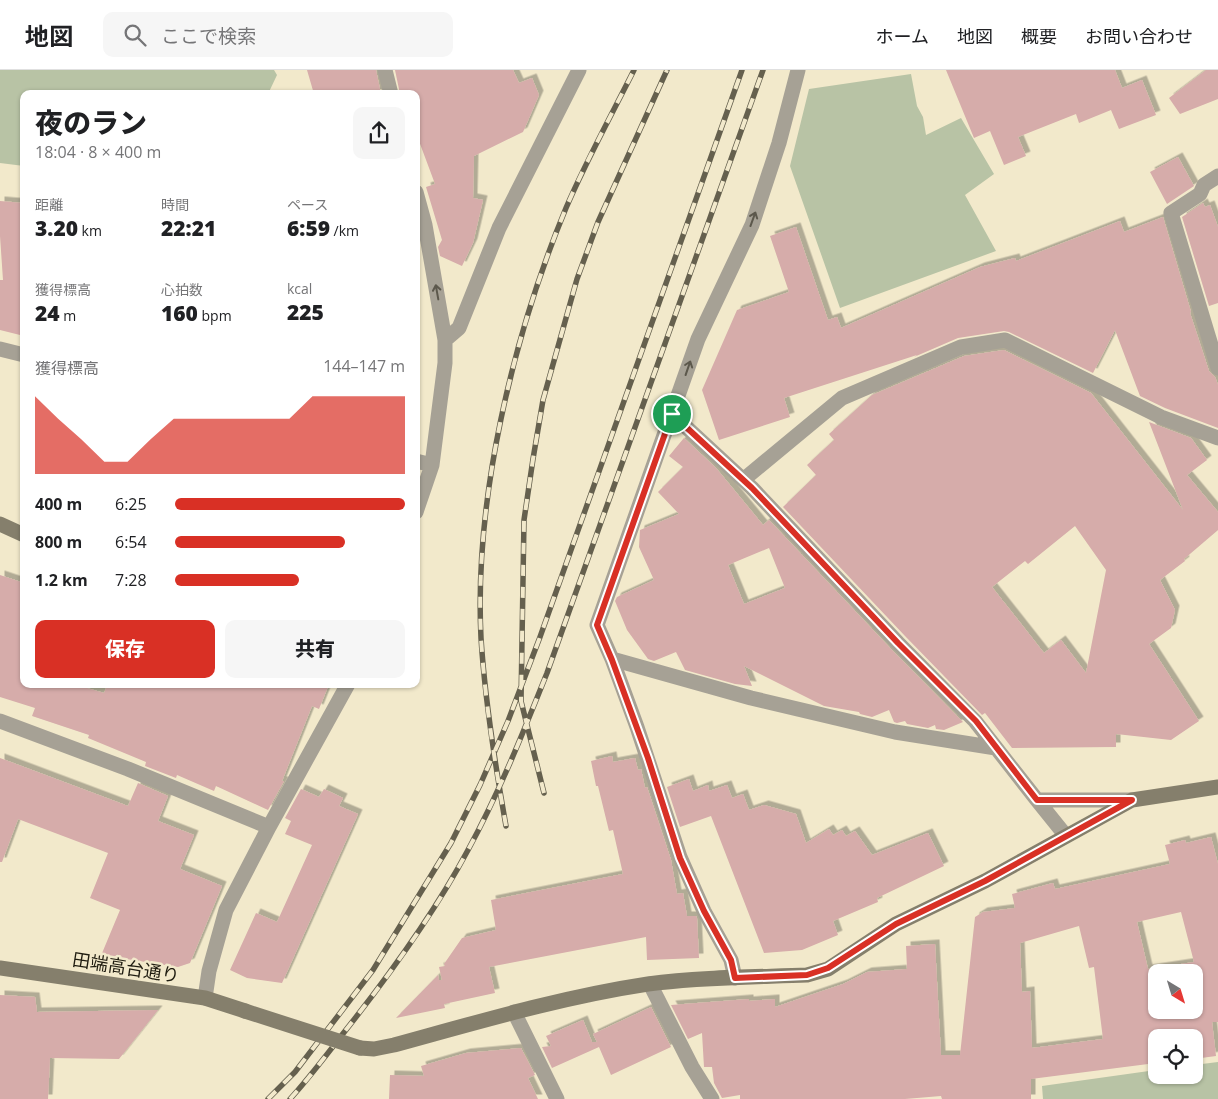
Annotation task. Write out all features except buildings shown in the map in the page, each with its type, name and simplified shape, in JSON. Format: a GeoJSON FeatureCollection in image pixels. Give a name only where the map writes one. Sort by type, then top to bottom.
{"type":"FeatureCollection","features":[{"type":"Feature","properties":{"kind":"street"},"geometry":{"type":"LineString","coordinates":[[384,70],[390,90]]}},
{"type":"Feature","properties":{"kind":"street"},"geometry":{"type":"LineString","coordinates":[[445,340],[460,328],[499,228],[579,70]]}},
{"type":"Feature","properties":{"kind":"street"},"geometry":{"type":"LineString","coordinates":[[735,978],[731,960],[704,911],[680,858],[648,758],[597,625],[698,339],[752,225],[779,143],[798,70]]}},
{"type":"Feature","properties":{"kind":"street"},"geometry":{"type":"LineString","coordinates":[[1218,176],[1204,185],[1200,194],[1171,213],[1218,368]]}},
{"type":"Feature","properties":{"kind":"street"},"geometry":{"type":"LineString","coordinates":[[420,207],[425,225],[445,340],[445,363],[432,465],[420,500]]}},
{"type":"Feature","properties":{"kind":"street"},"geometry":{"type":"LineString","coordinates":[[743,480],[842,398],[961,347],[1005,340],[1161,417],[1218,438]]}},
{"type":"Feature","properties":{"kind":"street"},"geometry":{"type":"LineString","coordinates":[[0,349],[20,354]]}},
{"type":"Feature","properties":{"kind":"street"},"geometry":{"type":"LineString","coordinates":[[672,414],[743,480],[898,643],[976,721],[1066,836]]}},
{"type":"Feature","properties":{"kind":"street"},"geometry":{"type":"LineString","coordinates":[[420,461],[432,465]]}},
{"type":"Feature","properties":{"kind":"street"},"geometry":{"type":"LineString","coordinates":[[0,524],[20,533]]}},
{"type":"Feature","properties":{"kind":"street"},"geometry":{"type":"LineString","coordinates":[[612,660],[751,698],[895,732],[996,748]]}},
{"type":"Feature","properties":{"kind":"street"},"geometry":{"type":"LineString","coordinates":[[205,998],[209,970],[226,910],[269,827],[346,688]]}},
{"type":"Feature","properties":{"kind":"street"},"geometry":{"type":"LineString","coordinates":[[0,721],[269,827]]}},
{"type":"Feature","properties":{"kind":"street"},"geometry":{"type":"LineString","coordinates":[[1037,800],[1132,800],[1218,787]]}},
{"type":"Feature","properties":{"kind":"street"},"geometry":{"type":"LineString","coordinates":[[558,1099],[514,1012],[650,984],[819,973],[896,924],[985,881],[1132,800]]}},
{"type":"Feature","properties":{"kind":"street","name":"田端高台通り"},"geometry":{"type":"LineString","coordinates":[[0,968],[205,998],[360,1048],[374,1049],[394,1045],[514,1012]]}},
{"type":"Feature","properties":{"kind":"street"},"geometry":{"type":"LineString","coordinates":[[650,984],[692,1067],[712,1099]]}},
{"type":"Feature","properties":{"kind":"green space"},"geometry":{"type":"Polygon","coordinates":[[[0,70],[274,70],[277,75],[270,90],[20,90],[20,166],[0,163],[0,70]]]}},
{"type":"Feature","properties":{"kind":"green space"},"geometry":{"type":"Polygon","coordinates":[[[911,74],[917,106],[923,117],[926,135],[961,118],[994,174],[965,195],[996,251],[840,308],[790,166],[809,89],[911,74]]]}},
{"type":"Feature","properties":{"kind":"green space"},"geometry":{"type":"Polygon","coordinates":[[[1218,1062],[1218,1099],[1043,1099],[1042,1086],[1148,1071],[1148,1084],[1203,1084],[1203,1064],[1218,1062]]]}},
{"type":"Feature","properties":{"kind":"railway"},"geometry":{"type":"LineString","coordinates":[[506,826],[491,733],[481,638],[480,585],[491,475],[501,419],[514,364],[529,310],[547,258],[574,190],[634,70]]}},
{"type":"Feature","properties":{"kind":"railway"},"geometry":{"type":"LineString","coordinates":[[544,793],[521,701],[524,520],[543,400],[577,279],[598,222],[667,70]]}},
{"type":"Feature","properties":{"kind":"railway"},"geometry":{"type":"LineString","coordinates":[[268,1099],[295,1072],[373,970],[451,843],[480,785],[508,721],[540,637],[742,70]]}},
{"type":"Feature","properties":{"kind":"railway"},"geometry":{"type":"LineString","coordinates":[[290,1099],[365,1005],[442,896],[468,850],[500,785],[547,673],[763,70]]}},
{"type":"Feature","properties":{"kind":"route"},"geometry":{"type":"LineString","coordinates":[[672,414],[752,488],[898,643],[976,721],[1037,800],[1132,800],[985,881],[896,924],[819,973],[735,978],[731,960],[704,911],[680,858],[648,758],[597,625],[672,414]]}}]}
